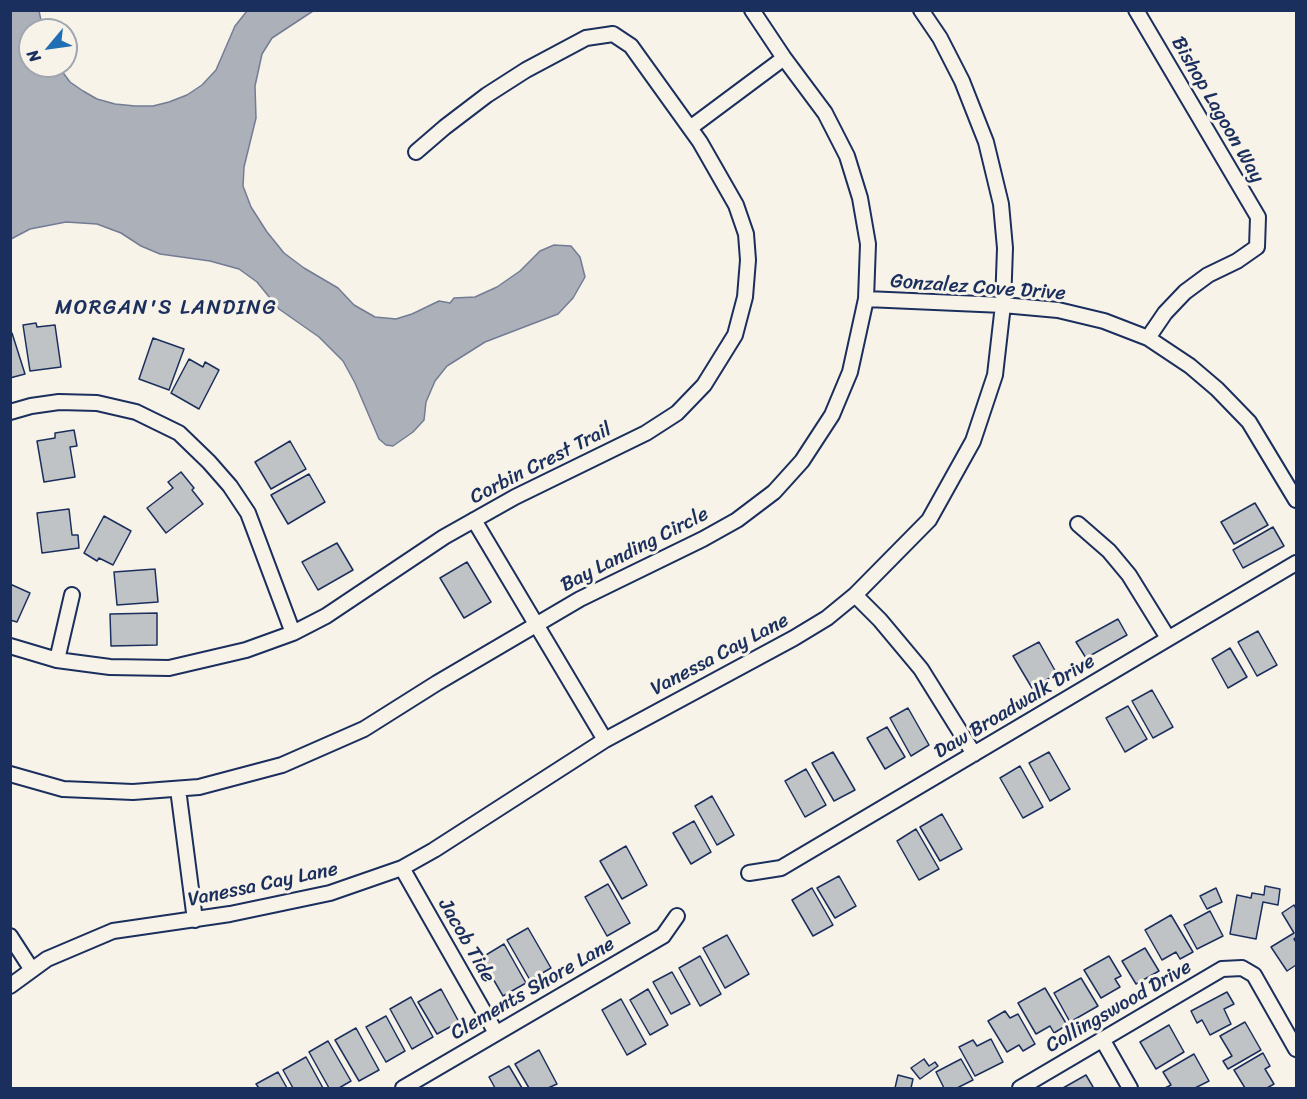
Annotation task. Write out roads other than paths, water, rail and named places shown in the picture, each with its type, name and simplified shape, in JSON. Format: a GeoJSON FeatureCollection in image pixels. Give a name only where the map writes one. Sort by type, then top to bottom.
{"type":"FeatureCollection","features":[{"type":"Feature","properties":{"kind":"street","name":"Bay Landing Circle"},"geometry":{"type":"LineString","coordinates":[[10,774],[63,789],[133,792],[199,787],[282,765],[364,729],[437,682],[580,599],[729,525],[774,492],[802,460],[832,415],[850,372],[866,299],[868,244],[861,198],[847,156],[825,113],[752,10]]}},
{"type":"Feature","properties":{"kind":"street","name":"Vanessa Cay Lane"},"geometry":{"type":"LineString","coordinates":[[10,986],[47,959],[112,931],[230,914],[330,893],[402,868],[434,850],[605,740],[827,618],[855,595],[929,520],[973,441],[995,375],[1003,304],[1005,248],[1001,204],[986,142],[962,81],[940,38],[921,10]]}},
{"type":"Feature","properties":{"kind":"street","name":"Bishop Lagoon Way"},"geometry":{"type":"LineString","coordinates":[[1136,10],[1258,217],[1257,247],[1208,275],[1185,292],[1165,313],[1148,338]]}},
{"type":"Feature","properties":{"kind":"street","name":"Corbin Crest Trail"},"geometry":{"type":"LineString","coordinates":[[10,646],[57,660],[110,667],[169,668],[246,650],[293,633],[326,616],[444,537],[474,520],[515,497],[646,433],[677,413],[704,386],[735,335],[745,297],[748,260],[746,234],[736,205],[690,128],[631,46],[613,34],[586,38],[526,70],[487,95],[416,152]]}},
{"type":"Feature","properties":{"kind":"street"},"geometry":{"type":"LineString","coordinates":[[690,128],[784,58]]}},
{"type":"Feature","properties":{"kind":"street","name":"Gonzalez Cove Drive"},"geometry":{"type":"LineString","coordinates":[[866,299],[1003,304],[1058,310],[1104,321],[1148,338],[1190,366],[1217,389],[1249,422],[1296,500]]}},
{"type":"Feature","properties":{"kind":"street"},"geometry":{"type":"LineString","coordinates":[[10,412],[59,402],[97,403],[136,412],[179,433],[230,486],[248,513],[293,633]]}},
{"type":"Feature","properties":{"kind":"street"},"geometry":{"type":"LineString","coordinates":[[474,520],[605,740]]}},
{"type":"Feature","properties":{"kind":"street"},"geometry":{"type":"LineString","coordinates":[[1078,524],[1109,552],[1129,575],[1168,638]]}},
{"type":"Feature","properties":{"kind":"street","name":"Daw Broadwalk Drive"},"geometry":{"type":"LineString","coordinates":[[748,873],[781,868],[1296,562]]}},
{"type":"Feature","properties":{"kind":"street"},"geometry":{"type":"LineString","coordinates":[[57,660],[72,595]]}},
{"type":"Feature","properties":{"kind":"street"},"geometry":{"type":"LineString","coordinates":[[855,595],[880,620],[921,669],[974,754]]}},
{"type":"Feature","properties":{"kind":"street"},"geometry":{"type":"LineString","coordinates":[[177,789],[195,920]]}},
{"type":"Feature","properties":{"kind":"street","name":"Jacob Tide"},"geometry":{"type":"LineString","coordinates":[[402,868],[496,1033]]}},
{"type":"Feature","properties":{"kind":"street","name":"Clements Shore Lane"},"geometry":{"type":"LineString","coordinates":[[403,1089],[663,936],[677,916]]}},
{"type":"Feature","properties":{"kind":"street"},"geometry":{"type":"LineString","coordinates":[[10,936],[32,970]]}},
{"type":"Feature","properties":{"kind":"street","name":"Collingswood Drive"},"geometry":{"type":"LineString","coordinates":[[1020,1089],[1222,969],[1242,968],[1254,975],[1296,1049]]}},
{"type":"Feature","properties":{"kind":"street"},"geometry":{"type":"LineString","coordinates":[[1102,1039],[1130,1089]]}},
{"type":"Feature","properties":{"kind":"district","name":"MORGAN'S LANDING"},"geometry":{"type":"Point","coordinates":[166,309]}}]}
